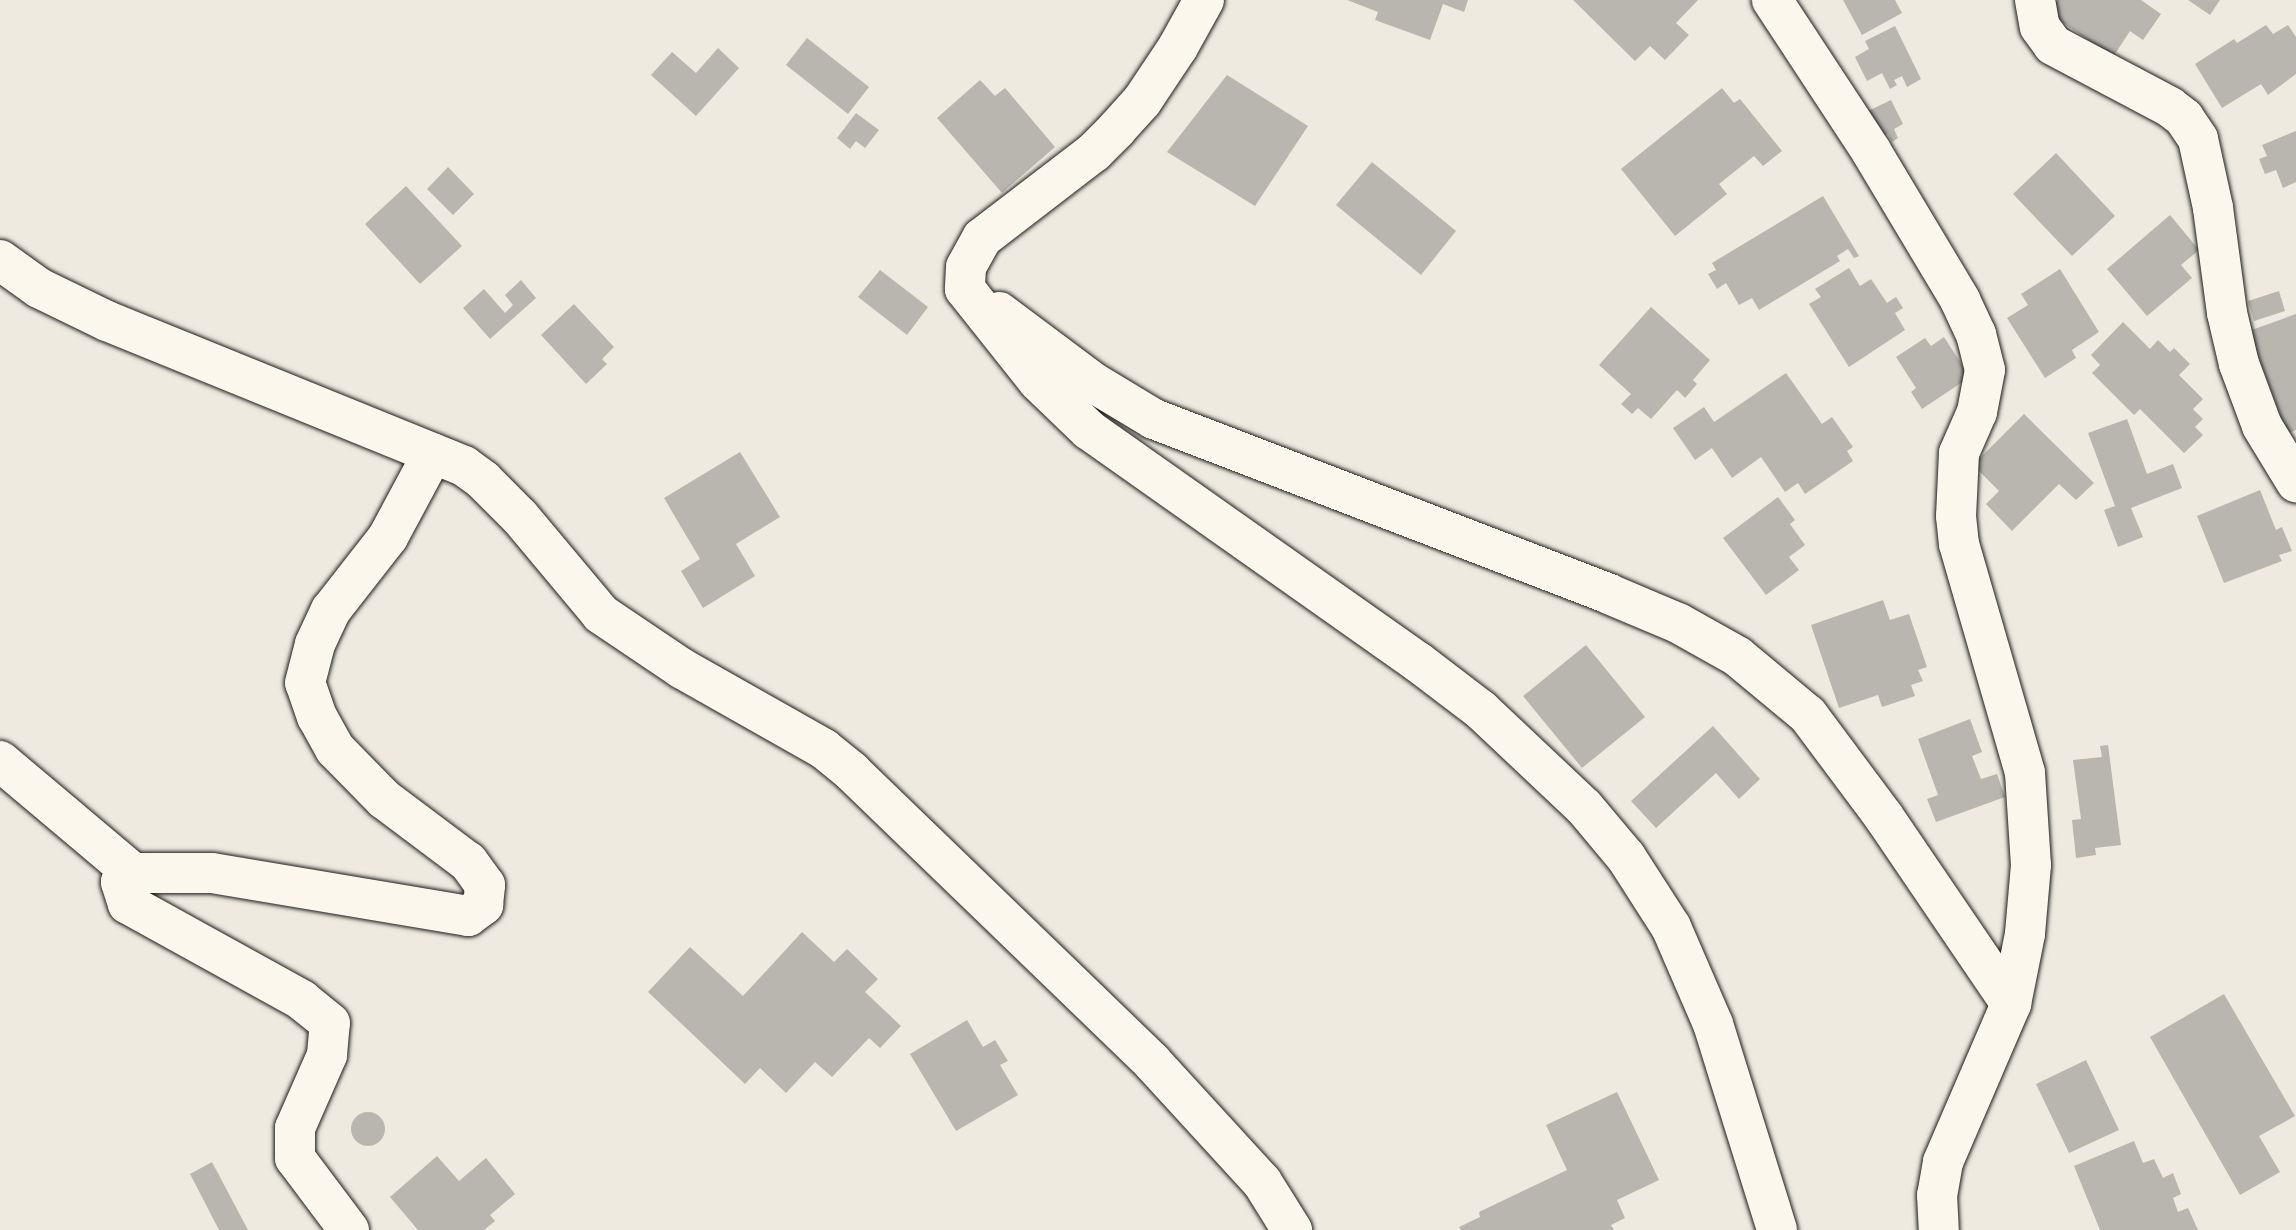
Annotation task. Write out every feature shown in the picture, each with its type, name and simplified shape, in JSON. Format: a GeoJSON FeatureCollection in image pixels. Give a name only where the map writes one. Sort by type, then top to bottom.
{"type":"FeatureCollection","features":[{"type":"Feature","properties":{"kind":"street"},"geometry":{"type":"LineString","coordinates":[[1204,0],[1171,58],[1117,129],[1087,158],[982,238],[966,267],[965,289],[1038,381],[1089,430],[1418,662],[1481,710],[1584,807],[1626,857],[1671,927],[1713,1024],[1777,1230]]}},
{"type":"Feature","properties":{"kind":"street"},"geometry":{"type":"LineString","coordinates":[[1772,0],[1871,151],[1951,284],[1976,334],[1985,370],[1977,412],[1959,453],[1956,516],[1978,613],[2010,713],[2028,797],[2029,892],[2025,934],[2011,1004],[1943,1162],[1937,1195],[1939,1230]]}},
{"type":"Feature","properties":{"kind":"street"},"geometry":{"type":"LineString","coordinates":[[2035,0],[2040,27],[2053,45],[2170,107],[2184,118],[2198,139],[2239,364],[2262,426],[2296,482]]}},
{"type":"Feature","properties":{"kind":"street"},"geometry":{"type":"LineString","coordinates":[[0,260],[39,288],[107,321],[464,466],[483,480],[520,517],[601,614],[681,668],[824,749],[852,772],[1152,1062],[1262,1182],[1292,1230]]}},
{"type":"Feature","properties":{"kind":"street"},"geometry":{"type":"LineString","coordinates":[[965,289],[1094,383],[1154,419],[1623,600],[1678,623],[1737,656],[1808,715],[1884,817],[2011,1004]]}},
{"type":"Feature","properties":{"kind":"street"},"geometry":{"type":"LineString","coordinates":[[349,1230],[295,1158],[295,1128],[327,1055],[330,1023],[302,1000],[128,904],[121,882],[133,873],[212,873],[468,916],[483,905],[485,885],[468,862],[384,799],[335,749],[317,717],[305,683],[315,644],[331,610],[388,537],[433,453]]}},
{"type":"Feature","properties":{"kind":"street"},"geometry":{"type":"LineString","coordinates":[[0,761],[133,873]]}},
{"type":"Feature","properties":{"kind":"building"},"geometry":{"type":"Polygon","coordinates":[[[1347,0],[1468,0],[1464,12],[1443,4],[1430,40],[1375,20],[1378,12],[1347,0]]]}},
{"type":"Feature","properties":{"kind":"building"},"geometry":{"type":"Polygon","coordinates":[[[1573,0],[1698,0],[1676,23],[1689,35],[1665,60],[1650,46],[1635,61],[1573,0]]]}},
{"type":"Feature","properties":{"kind":"building"},"geometry":{"type":"Polygon","coordinates":[[[1843,0],[1895,0],[1902,13],[1862,35],[1843,0]]]}},
{"type":"Feature","properties":{"kind":"building"},"geometry":{"type":"Polygon","coordinates":[[[2058,0],[2141,0],[2161,14],[2143,40],[2130,31],[2113,57],[2049,13],[2058,0]]]}},
{"type":"Feature","properties":{"kind":"building"},"geometry":{"type":"Polygon","coordinates":[[[2188,0],[2220,0],[2210,15],[2188,0]]]}},
{"type":"Feature","properties":{"kind":"building"},"geometry":{"type":"Polygon","coordinates":[[[2266,25],[2273,34],[2288,25],[2296,37],[2296,74],[2268,95],[2261,84],[2222,108],[2195,64],[2234,39],[2237,43],[2266,25]]]}},
{"type":"Feature","properties":{"kind":"building"},"geometry":{"type":"Polygon","coordinates":[[[1895,26],[1921,79],[1907,87],[1902,76],[1894,80],[1897,85],[1890,89],[1882,73],[1867,81],[1855,57],[1869,49],[1865,41],[1895,26]]]}},
{"type":"Feature","properties":{"kind":"building"},"geometry":{"type":"Polygon","coordinates":[[[807,38],[869,87],[848,114],[786,65],[807,38]]]}},
{"type":"Feature","properties":{"kind":"building"},"geometry":{"type":"Polygon","coordinates":[[[718,48],[739,68],[696,116],[651,75],[672,52],[696,73],[718,48]]]}},
{"type":"Feature","properties":{"kind":"building"},"geometry":{"type":"Polygon","coordinates":[[[1227,75],[1308,126],[1255,206],[1167,152],[1227,75]]]}},
{"type":"Feature","properties":{"kind":"building"},"geometry":{"type":"Polygon","coordinates":[[[980,80],[995,96],[1005,88],[1055,147],[1002,193],[937,118],[980,80]]]}},
{"type":"Feature","properties":{"kind":"building"},"geometry":{"type":"Polygon","coordinates":[[[1722,88],[1734,103],[1740,99],[1782,151],[1763,166],[1754,156],[1719,184],[1727,194],[1675,236],[1621,169],[1722,88]]]}},
{"type":"Feature","properties":{"kind":"building"},"geometry":{"type":"Polygon","coordinates":[[[1891,100],[1903,124],[1894,129],[1898,138],[1892,142],[1888,134],[1881,137],[1868,111],[1891,100]]]}},
{"type":"Feature","properties":{"kind":"building"},"geometry":{"type":"Polygon","coordinates":[[[856,113],[879,130],[865,148],[856,141],[850,149],[837,138],[856,113]]]}},
{"type":"Feature","properties":{"kind":"building"},"geometry":{"type":"Polygon","coordinates":[[[2296,131],[2296,182],[2283,188],[2276,170],[2265,174],[2259,159],[2267,156],[2262,145],[2296,131]]]}},
{"type":"Feature","properties":{"kind":"building"},"geometry":{"type":"Polygon","coordinates":[[[2056,153],[2115,216],[2072,256],[2013,194],[2056,153]]]}},
{"type":"Feature","properties":{"kind":"building"},"geometry":{"type":"Polygon","coordinates":[[[1372,162],[1456,231],[1421,275],[1336,205],[1372,162]]]}},
{"type":"Feature","properties":{"kind":"building"},"geometry":{"type":"Polygon","coordinates":[[[448,167],[474,194],[453,215],[427,189],[448,167]]]}},
{"type":"Feature","properties":{"kind":"building"},"geometry":{"type":"Polygon","coordinates":[[[406,186],[462,246],[420,284],[365,224],[406,186]]]}},
{"type":"Feature","properties":{"kind":"building"},"geometry":{"type":"Polygon","coordinates":[[[1823,196],[1859,256],[1854,258],[1848,249],[1837,256],[1840,261],[1759,310],[1752,298],[1739,305],[1726,283],[1717,289],[1708,274],[1716,270],[1712,263],[1823,196]]]}},
{"type":"Feature","properties":{"kind":"building"},"geometry":{"type":"Polygon","coordinates":[[[2170,215],[2199,250],[2181,265],[2192,278],[2147,316],[2107,269],[2170,215]]]}},
{"type":"Feature","properties":{"kind":"building"},"geometry":{"type":"Polygon","coordinates":[[[1849,268],[1860,286],[1871,279],[1887,303],[1896,297],[1903,308],[1895,313],[1905,330],[1849,367],[1809,304],[1821,297],[1815,289],[1849,268]]]}},
{"type":"Feature","properties":{"kind":"building"},"geometry":{"type":"Polygon","coordinates":[[[2060,269],[2099,332],[2072,350],[2076,358],[2045,378],[2007,318],[2028,305],[2021,294],[2060,269]]]}},
{"type":"Feature","properties":{"kind":"building"},"geometry":{"type":"Polygon","coordinates":[[[880,270],[928,307],[907,335],[858,297],[880,270]]]}},
{"type":"Feature","properties":{"kind":"building"},"geometry":{"type":"Polygon","coordinates":[[[521,280],[536,298],[490,339],[463,308],[484,289],[505,313],[513,305],[505,295],[521,280]]]}},
{"type":"Feature","properties":{"kind":"building"},"geometry":{"type":"Polygon","coordinates":[[[2279,291],[2285,311],[2254,321],[2248,301],[2279,291]]]}},
{"type":"Feature","properties":{"kind":"building"},"geometry":{"type":"Polygon","coordinates":[[[574,304],[614,347],[602,359],[607,364],[586,384],[541,335],[574,304]]]}},
{"type":"Feature","properties":{"kind":"building"},"geometry":{"type":"Polygon","coordinates":[[[1651,307],[1710,360],[1693,380],[1697,384],[1685,398],[1677,390],[1651,419],[1638,408],[1632,414],[1621,404],[1631,394],[1599,365],[1651,307]]]}},
{"type":"Feature","properties":{"kind":"building"},"geometry":{"type":"Polygon","coordinates":[[[2296,314],[2296,430],[2287,434],[2249,331],[2296,314]]]}},
{"type":"Feature","properties":{"kind":"building"},"geometry":{"type":"Polygon","coordinates":[[[2123,322],[2150,349],[2158,340],[2170,352],[2174,348],[2190,364],[2179,375],[2203,399],[2193,409],[2203,419],[2195,427],[2203,435],[2184,453],[2140,409],[2134,415],[2092,373],[2100,365],[2091,355],[2123,322]]]}},
{"type":"Feature","properties":{"kind":"building"},"geometry":{"type":"Polygon","coordinates":[[[1944,337],[1970,377],[1922,409],[1911,392],[1916,388],[1896,357],[1925,338],[1931,346],[1944,337]]]}},
{"type":"Feature","properties":{"kind":"building"},"geometry":{"type":"Polygon","coordinates":[[[1786,373],[1822,424],[1832,417],[1853,447],[1847,451],[1853,461],[1805,494],[1798,483],[1785,492],[1761,457],[1732,478],[1712,448],[1695,460],[1673,428],[1704,407],[1714,422],[1786,373]]]}},
{"type":"Feature","properties":{"kind":"building"},"geometry":{"type":"Polygon","coordinates":[[[2024,414],[2094,483],[2076,500],[2059,484],[2012,531],[1986,504],[1999,491],[1973,465],[2024,414]]]}},
{"type":"Feature","properties":{"kind":"building"},"geometry":{"type":"Polygon","coordinates":[[[2127,419],[2147,474],[2173,464],[2182,488],[2131,508],[2143,537],[2118,547],[2104,510],[2115,506],[2088,433],[2127,419]]]}},
{"type":"Feature","properties":{"kind":"building"},"geometry":{"type":"Polygon","coordinates":[[[740,452],[780,517],[736,544],[755,576],[703,608],[681,571],[700,559],[664,498],[740,452]]]}},
{"type":"Feature","properties":{"kind":"building"},"geometry":{"type":"Polygon","coordinates":[[[2260,490],[2276,530],[2282,527],[2292,551],[2279,555],[2282,561],[2224,583],[2197,516],[2260,490]]]}},
{"type":"Feature","properties":{"kind":"building"},"geometry":{"type":"Polygon","coordinates":[[[1778,497],[1795,520],[1790,524],[1805,545],[1789,557],[1799,570],[1766,595],[1723,538],[1778,497]]]}},
{"type":"Feature","properties":{"kind":"building"},"geometry":{"type":"Polygon","coordinates":[[[1883,600],[1890,620],[1909,614],[1927,667],[1918,670],[1923,681],[1911,685],[1915,696],[1882,707],[1878,695],[1839,708],[1811,625],[1883,600]]]}},
{"type":"Feature","properties":{"kind":"building"},"geometry":{"type":"Polygon","coordinates":[[[1586,645],[1645,717],[1582,768],[1523,696],[1586,645]]]}},
{"type":"Feature","properties":{"kind":"building"},"geometry":{"type":"Polygon","coordinates":[[[1970,719],[1982,752],[1972,756],[1981,779],[1997,774],[2005,797],[1936,822],[1927,799],[1938,795],[1918,739],[1970,719]]]}},
{"type":"Feature","properties":{"kind":"building"},"geometry":{"type":"Polygon","coordinates":[[[1713,726],[1760,779],[1739,799],[1716,773],[1656,828],[1631,801],[1713,726]]]}},
{"type":"Feature","properties":{"kind":"building"},"geometry":{"type":"Polygon","coordinates":[[[2108,745],[2121,845],[2095,848],[2096,855],[2076,858],[2072,820],[2081,819],[2073,760],[2102,757],[2100,746],[2108,745]]]}},
{"type":"Feature","properties":{"kind":"building"},"geometry":{"type":"Polygon","coordinates":[[[802,932],[834,962],[847,949],[878,979],[865,992],[901,1026],[880,1048],[869,1038],[832,1077],[815,1062],[786,1093],[760,1068],[745,1084],[648,992],[690,947],[743,996],[802,932]]]}},
{"type":"Feature","properties":{"kind":"building"},"geometry":{"type":"Polygon","coordinates":[[[2224,994],[2295,1116],[2259,1136],[2280,1172],[2240,1195],[2150,1037],[2224,994]]]}},
{"type":"Feature","properties":{"kind":"building"},"geometry":{"type":"Polygon","coordinates":[[[967,1020],[983,1047],[995,1040],[1008,1061],[1000,1065],[1018,1095],[956,1131],[910,1054],[967,1020]]]}},
{"type":"Feature","properties":{"kind":"building"},"geometry":{"type":"Polygon","coordinates":[[[2086,1060],[2119,1130],[2069,1153],[2036,1084],[2086,1060]]]}},
{"type":"Feature","properties":{"kind":"building"},"geometry":{"type":"Polygon","coordinates":[[[1617,1092],[1659,1180],[1617,1200],[1625,1218],[1611,1225],[1614,1230],[1461,1230],[1459,1227],[1480,1217],[1479,1212],[1567,1170],[1546,1125],[1617,1092]]]}},
{"type":"Feature","properties":{"kind":"building"},"geometry":{"type":"Polygon","coordinates":[[[368,1112],[380,1117],[385,1129],[380,1141],[368,1146],[356,1141],[351,1129],[356,1117],[368,1112]]]}},
{"type":"Feature","properties":{"kind":"building"},"geometry":{"type":"Polygon","coordinates":[[[2134,1141],[2143,1163],[2154,1159],[2163,1178],[2173,1173],[2181,1194],[2173,1198],[2178,1212],[2188,1208],[2198,1230],[2100,1230],[2074,1166],[2134,1141]]]}},
{"type":"Feature","properties":{"kind":"building"},"geometry":{"type":"Polygon","coordinates":[[[437,1156],[459,1181],[486,1158],[515,1194],[490,1215],[495,1221],[484,1230],[418,1230],[390,1197],[437,1156]]]}},
{"type":"Feature","properties":{"kind":"building"},"geometry":{"type":"Polygon","coordinates":[[[212,1162],[248,1230],[219,1230],[190,1174],[212,1162]]]}}]}
